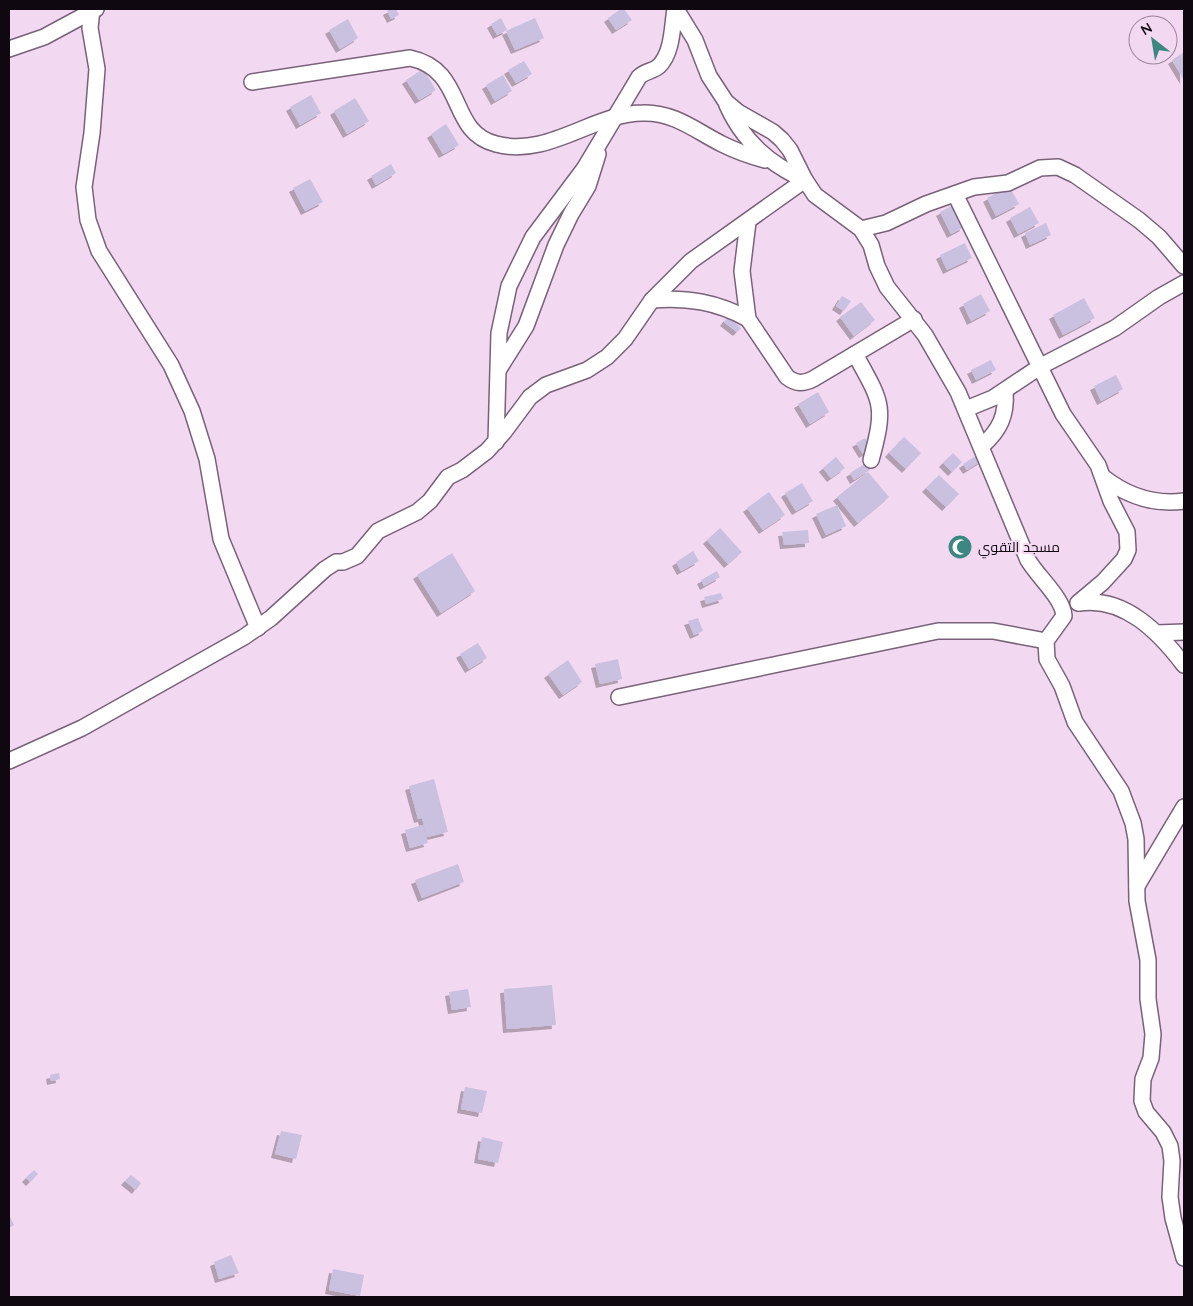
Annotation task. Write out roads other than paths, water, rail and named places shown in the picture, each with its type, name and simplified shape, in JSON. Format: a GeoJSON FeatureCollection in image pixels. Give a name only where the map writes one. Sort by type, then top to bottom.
{"type":"FeatureCollection","features":[{"type":"Feature","properties":{"kind":"street"},"geometry":{"type":"LineString","coordinates":[[675,9],[695,40],[709,76],[744,135],[771,162]]}},
{"type":"Feature","properties":{"kind":"street"},"geometry":{"type":"LineString","coordinates":[[496,442],[501,318],[516,269],[543,222],[600,144],[639,77],[644,72],[657,68],[663,61],[667,53],[675,9]]}},
{"type":"Feature","properties":{"kind":"street"},"geometry":{"type":"LineString","coordinates":[[9,49],[44,37],[93,10]]}},
{"type":"Feature","properties":{"kind":"street"},"geometry":{"type":"LineString","coordinates":[[93,10],[91,35],[97,69],[92,133],[84,186],[88,220],[99,251],[171,365],[192,410],[207,458],[222,540],[258,628]]}},
{"type":"Feature","properties":{"kind":"street"},"geometry":{"type":"LineString","coordinates":[[252,82],[397,59],[423,61],[434,67],[444,76],[469,127],[487,141],[498,145],[549,142],[615,118],[644,113],[674,118],[741,153],[771,162],[805,180]]}},
{"type":"Feature","properties":{"kind":"street"},"geometry":{"type":"LineString","coordinates":[[726,102],[782,140],[797,161],[805,180],[815,195],[861,229],[871,245],[881,277],[937,354],[966,409],[1028,560],[1064,609],[1061,622],[1046,641],[1047,658],[1062,686],[1075,722],[1113,776],[1128,806],[1136,840],[1138,908],[1148,960],[1148,999],[1154,1034],[1151,1058],[1142,1079],[1142,1102],[1146,1112],[1164,1132],[1170,1146],[1172,1161],[1170,1198],[1173,1218],[1184,1258]]}},
{"type":"Feature","properties":{"kind":"street"},"geometry":{"type":"LineString","coordinates":[[499,369],[518,341],[533,310],[563,229],[594,172],[600,144]]}},
{"type":"Feature","properties":{"kind":"street"},"geometry":{"type":"LineString","coordinates":[[861,229],[886,223],[926,204],[974,187],[1008,183],[1040,168],[1049,167],[1067,170],[1149,228],[1184,266]]}},
{"type":"Feature","properties":{"kind":"street"},"geometry":{"type":"LineString","coordinates":[[9,761],[82,728],[258,628],[283,608],[325,569],[336,562],[343,562],[357,556],[378,531],[409,517],[424,507],[448,476],[475,461],[496,442],[530,397],[546,386],[587,370],[616,349],[652,300],[691,261],[805,180]]}},
{"type":"Feature","properties":{"kind":"street"},"geometry":{"type":"LineString","coordinates":[[955,194],[1069,425],[1092,454],[1103,477],[1111,501],[1127,532],[1128,550],[1114,571],[1078,603]]}},
{"type":"Feature","properties":{"kind":"street"},"geometry":{"type":"LineString","coordinates":[[748,222],[742,271],[748,319]]}},
{"type":"Feature","properties":{"kind":"street"},"geometry":{"type":"LineString","coordinates":[[966,409],[1005,391],[1041,366],[1116,328],[1159,297],[1184,283]]}},
{"type":"Feature","properties":{"kind":"street"},"geometry":{"type":"LineString","coordinates":[[652,300],[685,299],[702,301],[734,311],[748,319],[792,382],[807,382],[914,320]]}},
{"type":"Feature","properties":{"kind":"street"},"geometry":{"type":"LineString","coordinates":[[855,354],[880,405],[881,425],[871,460]]}},
{"type":"Feature","properties":{"kind":"street"},"geometry":{"type":"LineString","coordinates":[[982,446],[994,436],[1002,422],[1006,406],[1005,391]]}},
{"type":"Feature","properties":{"kind":"street"},"geometry":{"type":"LineString","coordinates":[[1103,477],[1114,486],[1139,498],[1172,502],[1184,501]]}},
{"type":"Feature","properties":{"kind":"street"},"geometry":{"type":"LineString","coordinates":[[1064,609],[1078,603],[1093,601],[1109,603],[1135,616],[1157,633],[1184,665]]}},
{"type":"Feature","properties":{"kind":"street"},"geometry":{"type":"LineString","coordinates":[[619,697],[938,631],[993,631],[1046,641]]}},
{"type":"Feature","properties":{"kind":"street"},"geometry":{"type":"LineString","coordinates":[[1157,633],[1184,632]]}},
{"type":"Feature","properties":{"kind":"street"},"geometry":{"type":"LineString","coordinates":[[1137,886],[1184,807]]}},
{"type":"Feature","properties":{"kind":"place","name":"مسجد التقوي"},"geometry":{"type":"Point","coordinates":[960,547]}}]}
